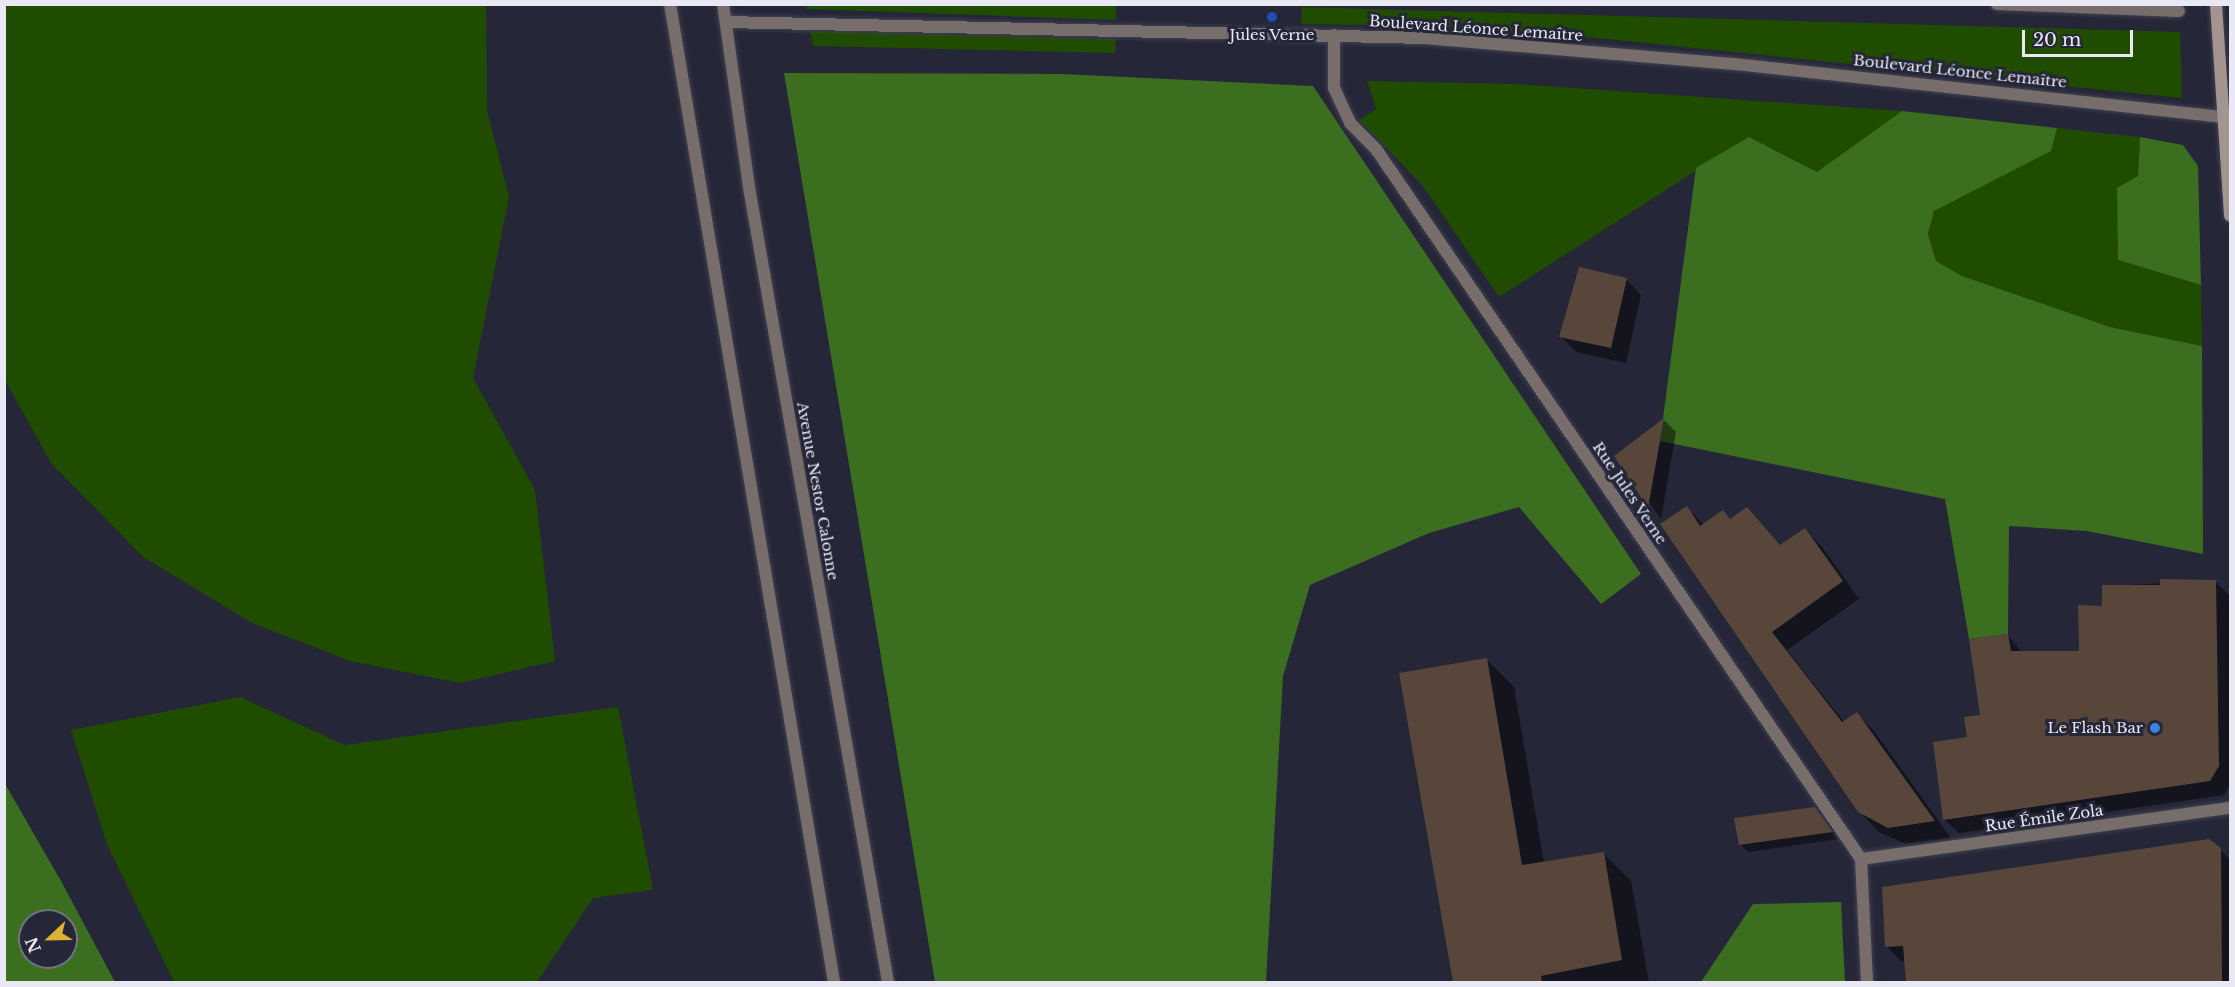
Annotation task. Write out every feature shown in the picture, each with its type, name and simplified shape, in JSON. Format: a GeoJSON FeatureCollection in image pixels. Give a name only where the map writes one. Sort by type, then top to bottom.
{"type":"FeatureCollection","features":[{"type":"Feature","properties":{"kind":"main road"},"geometry":{"type":"LineString","coordinates":[[2216,4],[2220,117],[2230,216]]}},
{"type":"Feature","properties":{"kind":"main road"},"geometry":{"type":"LineString","coordinates":[[2220,117],[2230,107]]}},
{"type":"Feature","properties":{"kind":"street"},"geometry":{"type":"LineString","coordinates":[[670,4],[834,982]]}},
{"type":"Feature","properties":{"kind":"street","name":"Avenue Nestor Calonne"},"geometry":{"type":"LineString","coordinates":[[723,4],[750,193],[888,982]]}},
{"type":"Feature","properties":{"kind":"street"},"geometry":{"type":"LineString","coordinates":[[1997,4],[2180,11]]}},
{"type":"Feature","properties":{"kind":"street","name":"Boulevard Léonce Lemaître"},"geometry":{"type":"LineString","coordinates":[[726,22],[1334,35],[1735,64],[2220,117]]}},
{"type":"Feature","properties":{"kind":"street","name":"Rue Jules Verne"},"geometry":{"type":"LineString","coordinates":[[1334,35],[1334,88],[1350,123],[1376,149],[1861,859]]}},
{"type":"Feature","properties":{"kind":"street","name":"Rue Émile Zola"},"geometry":{"type":"LineString","coordinates":[[1861,859],[2230,808]]}},
{"type":"Feature","properties":{"kind":"street"},"geometry":{"type":"LineString","coordinates":[[1861,859],[1867,982]]}},
{"type":"Feature","properties":{"kind":"green space"},"geometry":{"type":"Polygon","coordinates":[[[4,5],[486,5],[487,110],[509,197],[473,378],[535,490],[555,661],[460,683],[350,661],[252,623],[143,557],[51,463],[5,380],[4,5]]]}},
{"type":"Feature","properties":{"kind":"green space"},"geometry":{"type":"Polygon","coordinates":[[[806,5],[1116,5],[1116,20],[807,9],[806,5]]]}},
{"type":"Feature","properties":{"kind":"green space"},"geometry":{"type":"Polygon","coordinates":[[[1302,7],[2180,32],[2182,98],[1596,38],[1433,26],[1301,24],[1302,7]]]}},
{"type":"Feature","properties":{"kind":"green space"},"geometry":{"type":"Polygon","coordinates":[[[810,31],[1116,39],[1115,53],[813,46],[810,31]]]}},
{"type":"Feature","properties":{"kind":"green space"},"geometry":{"type":"Polygon","coordinates":[[[784,73],[1062,74],[1313,86],[1641,574],[1601,604],[1519,507],[1429,533],[1310,585],[1283,676],[1266,982],[935,982],[784,73]]]}},
{"type":"Feature","properties":{"kind":"green space"},"geometry":{"type":"Polygon","coordinates":[[[1367,81],[1516,84],[1902,111],[1817,172],[1749,137],[1499,297],[1423,186],[1359,120],[1376,109],[1367,81]]]}},
{"type":"Feature","properties":{"kind":"green space"},"geometry":{"type":"Polygon","coordinates":[[[1902,111],[2057,128],[2051,151],[1934,211],[1928,234],[1936,261],[1962,276],[2110,327],[2202,346],[2203,554],[2087,531],[2009,526],[2008,634],[1969,639],[1945,499],[1660,441],[1696,168],[1749,137],[1817,172],[1902,111]]]}},
{"type":"Feature","properties":{"kind":"green space"},"geometry":{"type":"Polygon","coordinates":[[[2057,128],[2140,137],[2138,176],[2118,260],[2201,285],[2202,346],[2110,327],[1962,276],[1936,261],[1928,234],[1934,211],[2050,151],[2057,128]]]}},
{"type":"Feature","properties":{"kind":"green space"},"geometry":{"type":"Polygon","coordinates":[[[2140,137],[2183,145],[2198,166],[2201,285],[2118,260],[2117,188],[2138,176],[2140,137]]]}},
{"type":"Feature","properties":{"kind":"green space"},"geometry":{"type":"Polygon","coordinates":[[[240,697],[345,745],[618,707],[653,890],[593,898],[537,982],[174,982],[107,845],[71,730],[240,697]]]}},
{"type":"Feature","properties":{"kind":"green space"},"geometry":{"type":"Polygon","coordinates":[[[4,782],[76,909],[18,909],[18,969],[78,969],[78,913],[115,982],[5,982],[4,782]]]}},
{"type":"Feature","properties":{"kind":"green space"},"geometry":{"type":"Polygon","coordinates":[[[1841,902],[1845,982],[1701,982],[1753,904],[1841,902]]]}},
{"type":"Feature","properties":{"kind":"building"},"geometry":{"type":"Polygon","coordinates":[[[1579,267],[1627,278],[1611,348],[1559,337],[1579,267]]]}},
{"type":"Feature","properties":{"kind":"building"},"geometry":{"type":"Polygon","coordinates":[[[1664,418],[1648,508],[1614,456],[1664,418]]]}},
{"type":"Feature","properties":{"kind":"building"},"geometry":{"type":"Polygon","coordinates":[[[1687,506],[1700,526],[1723,510],[1730,519],[1747,507],[1780,545],[1805,528],[1843,581],[1772,632],[1842,722],[1857,712],[1935,821],[1888,828],[1858,812],[1660,524],[1687,506]]]}},
{"type":"Feature","properties":{"kind":"building"},"geometry":{"type":"Polygon","coordinates":[[[2160,579],[2216,580],[2219,766],[2210,781],[1943,820],[1933,742],[1967,737],[1964,717],[1980,715],[1969,639],[2008,634],[2011,651],[2079,651],[2078,605],[2102,606],[2102,585],[2160,585],[2160,579]]]}},
{"type":"Feature","properties":{"kind":"building"},"geometry":{"type":"Polygon","coordinates":[[[1487,658],[1522,865],[1604,852],[1622,960],[1541,976],[1542,982],[1453,982],[1399,673],[1487,658]]]}},
{"type":"Feature","properties":{"kind":"building"},"geometry":{"type":"Polygon","coordinates":[[[1815,807],[1833,832],[1739,845],[1734,818],[1815,807]]]}},
{"type":"Feature","properties":{"kind":"building"},"geometry":{"type":"Polygon","coordinates":[[[2209,839],[2221,848],[2222,982],[1906,982],[1903,946],[1885,947],[1882,887],[2209,839]]]}},
{"type":"Feature","properties":{"kind":"place","name":"Jules Verne"},"geometry":{"type":"Point","coordinates":[1272,17]}},
{"type":"Feature","properties":{"kind":"place","name":"Le Flash Bar"},"geometry":{"type":"Point","coordinates":[2155,728]}}]}
